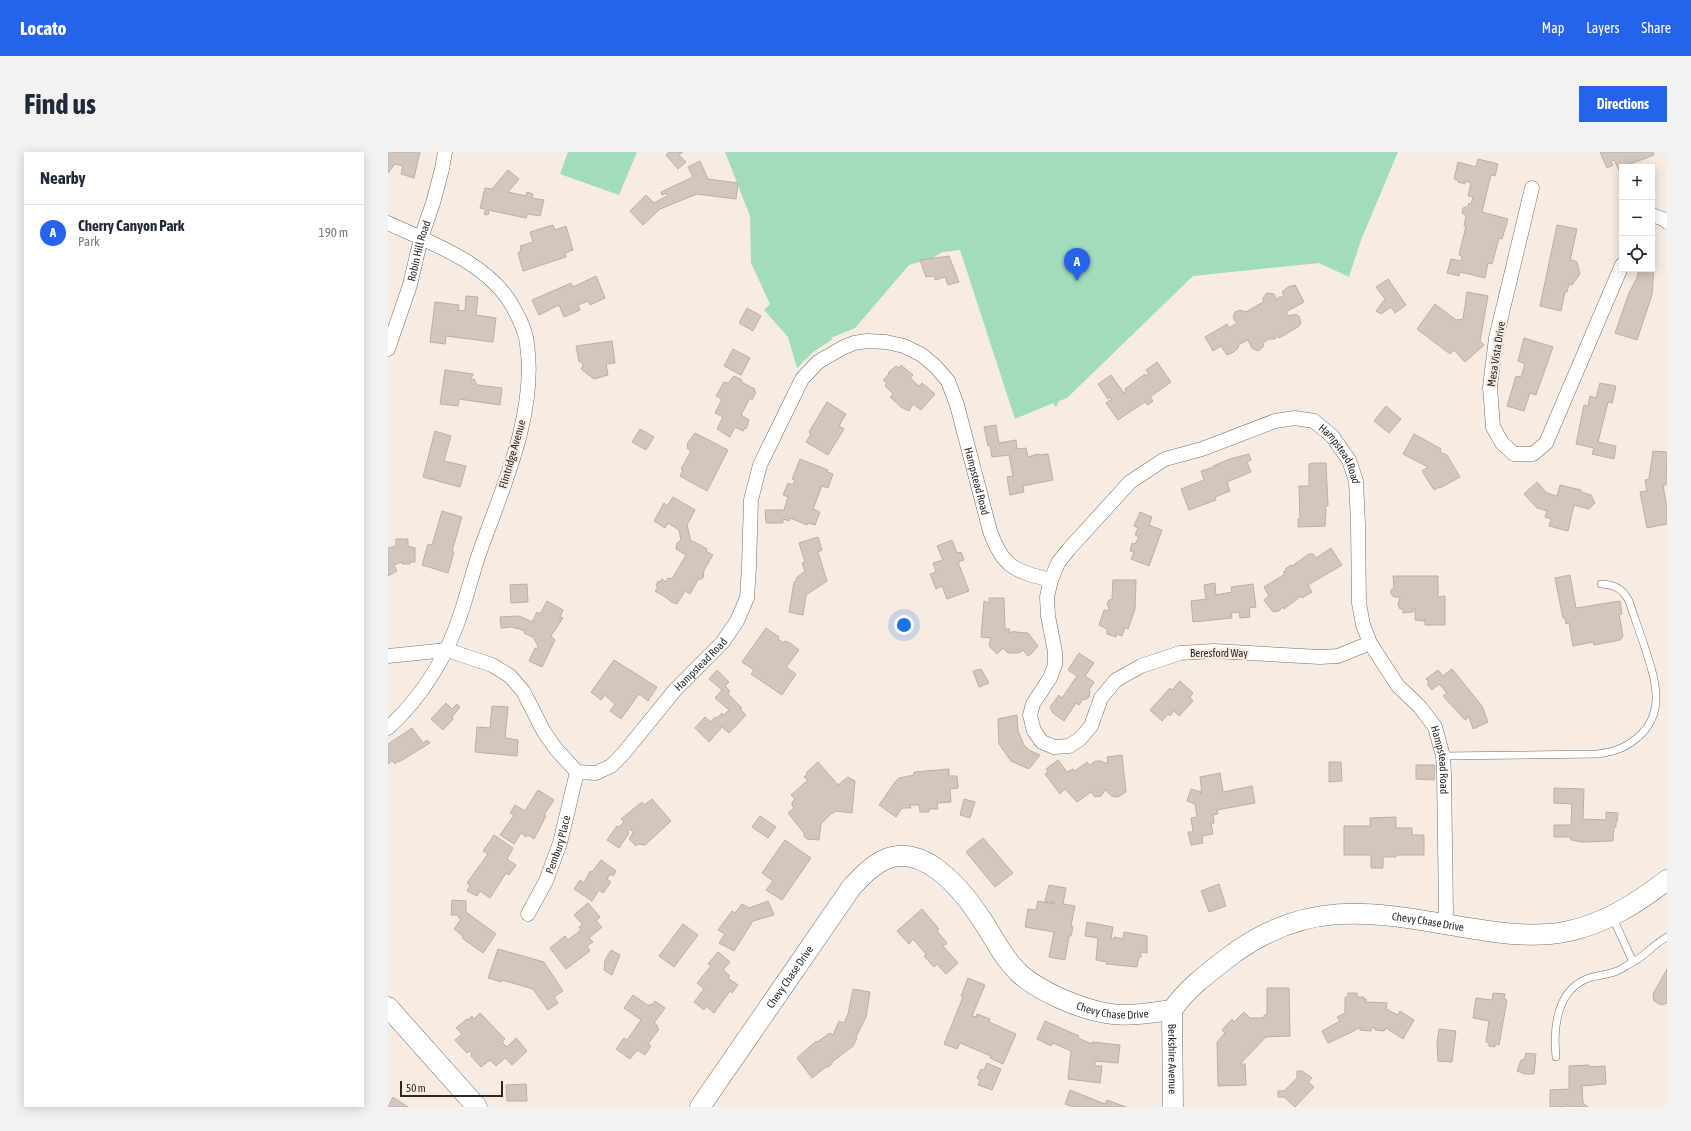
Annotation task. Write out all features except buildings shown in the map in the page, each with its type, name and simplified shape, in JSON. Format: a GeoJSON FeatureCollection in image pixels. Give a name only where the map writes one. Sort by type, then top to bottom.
{"type":"FeatureCollection","features":[{"type":"Feature","properties":{"kind":"main road","name":"Chevy Chase Drive"},"geometry":{"type":"LineString","coordinates":[[700,1107],[851,888],[876,865],[887,859],[898,856],[912,857],[930,864],[948,877],[977,913],[1010,963],[1021,974],[1041,988],[1059,997],[1105,1013],[1129,1014],[1172,1010],[1180,999],[1208,973],[1244,946],[1272,931],[1298,920],[1324,915],[1364,913],[1505,934],[1568,932],[1612,916],[1632,906],[1667,880]]}},
{"type":"Feature","properties":{"kind":"main road"},"geometry":{"type":"LineString","coordinates":[[388,1007],[477,1107]]}},
{"type":"Feature","properties":{"kind":"main road","name":"Berkshire Avenue"},"geometry":{"type":"LineString","coordinates":[[1172,1010],[1173,1107]]}},
{"type":"Feature","properties":{"kind":"street","name":"Robin Hill Road"},"geometry":{"type":"LineString","coordinates":[[388,349],[410,284],[421,238],[433,203],[445,152]]}},
{"type":"Feature","properties":{"kind":"street","name":"Mesa Vista Drive"},"geometry":{"type":"LineString","coordinates":[[1532,188],[1496,338],[1490,387],[1493,427],[1502,443],[1514,454],[1533,454],[1546,443],[1619,272]]}},
{"type":"Feature","properties":{"kind":"street"},"geometry":{"type":"LineString","coordinates":[[1655,217],[1666,220],[1667,222]]}},
{"type":"Feature","properties":{"kind":"street","name":"Flintridge Avenue"},"geometry":{"type":"LineString","coordinates":[[388,223],[471,263],[494,281],[512,305],[520,320],[527,342],[529,369],[527,397],[520,436],[476,562],[461,614],[447,650],[428,682],[406,712],[388,728]]}},
{"type":"Feature","properties":{"kind":"street","name":"Hampstead Road"},"geometry":{"type":"LineString","coordinates":[[577,772],[596,773],[611,766],[623,754],[676,690],[722,643],[737,621],[746,598],[749,566],[751,500],[760,466],[802,379],[818,362],[842,348],[854,343],[867,341],[886,342],[904,346],[922,355],[948,382],[957,405],[990,531],[996,547],[1005,560],[1020,572],[1051,580],[1058,563],[1069,549],[1130,482],[1165,459],[1202,449],[1275,421],[1295,418],[1314,421],[1332,436],[1349,460],[1356,481],[1359,603],[1363,625],[1370,643],[1398,686],[1420,707],[1435,727],[1443,756],[1446,903],[1445,924]]}},
{"type":"Feature","properties":{"kind":"street","name":"Beresford Way"},"geometry":{"type":"LineString","coordinates":[[1051,580],[1048,616],[1055,652],[1055,665],[1050,678],[1033,704],[1030,715],[1034,731],[1042,742],[1054,747],[1069,746],[1080,739],[1091,726],[1101,698],[1116,680],[1140,666],[1180,653],[1214,651],[1320,657],[1338,656],[1370,643]]}},
{"type":"Feature","properties":{"kind":"street"},"geometry":{"type":"LineString","coordinates":[[388,656],[447,650],[492,665],[510,676],[523,691],[544,732],[556,750],[577,772]]}},
{"type":"Feature","properties":{"kind":"street","name":"Pembury Place"},"geometry":{"type":"LineString","coordinates":[[528,914],[546,881],[560,843],[577,772]]}},
{"type":"Feature","properties":{"kind":"lane"},"geometry":{"type":"LineString","coordinates":[[1443,756],[1598,754],[1616,751],[1646,730],[1654,714],[1657,700],[1656,684],[1650,664],[1625,592],[1618,587],[1601,584]]}},
{"type":"Feature","properties":{"kind":"lane"},"geometry":{"type":"LineString","coordinates":[[1612,916],[1633,962]]}},
{"type":"Feature","properties":{"kind":"lane"},"geometry":{"type":"LineString","coordinates":[[1556,1057],[1554,1037],[1559,1011],[1570,988],[1588,978],[1616,972],[1644,956],[1660,941],[1667,937]]}},
{"type":"Feature","properties":{"kind":"green space"},"geometry":{"type":"Polygon","coordinates":[[[568,152],[637,152],[619,195],[560,174],[568,152]]]}},
{"type":"Feature","properties":{"kind":"green space"},"geometry":{"type":"Polygon","coordinates":[[[725,152],[1398,152],[1361,240],[1349,277],[1319,263],[1193,276],[1067,398],[1059,401],[1056,407],[1053,403],[1015,419],[960,250],[943,252],[932,258],[909,265],[855,328],[831,338],[833,339],[813,352],[797,368],[788,337],[764,310],[770,304],[751,263],[750,216],[725,152]]]}},
{"type":"Feature","properties":{"kind":"place","name":"Cherry Canyon Park"},"geometry":{"type":"Point","coordinates":[1077,281]}}]}
